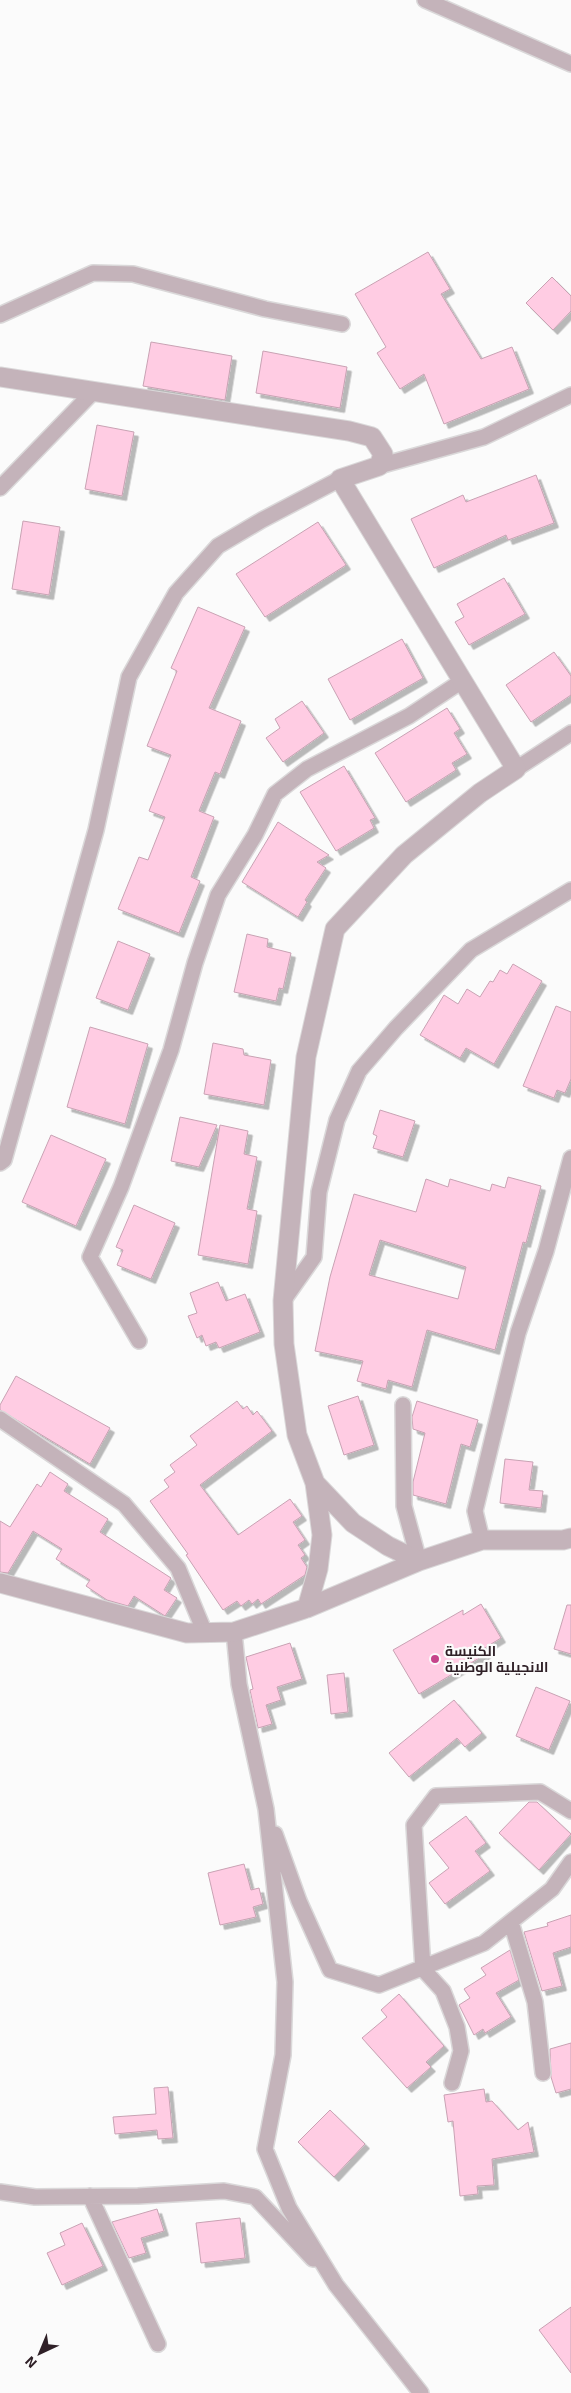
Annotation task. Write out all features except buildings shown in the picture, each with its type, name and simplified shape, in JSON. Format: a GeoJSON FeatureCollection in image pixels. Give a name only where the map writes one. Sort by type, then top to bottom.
{"type":"FeatureCollection","features":[{"type":"Feature","properties":{"kind":"street"},"geometry":{"type":"LineString","coordinates":[[425,0],[571,64]]}},
{"type":"Feature","properties":{"kind":"street"},"geometry":{"type":"LineString","coordinates":[[0,316],[93,273],[133,274],[265,309],[342,324]]}},
{"type":"Feature","properties":{"kind":"street"},"geometry":{"type":"LineString","coordinates":[[0,377],[349,431],[372,437],[383,454],[379,466]]}},
{"type":"Feature","properties":{"kind":"street"},"geometry":{"type":"LineString","coordinates":[[0,488],[94,391]]}},
{"type":"Feature","properties":{"kind":"street"},"geometry":{"type":"LineString","coordinates":[[0,1163],[4,1160],[96,830],[129,677],[176,593],[218,546],[278,510],[340,479],[379,466],[484,437],[571,395]]}},
{"type":"Feature","properties":{"kind":"street"},"geometry":{"type":"LineString","coordinates":[[340,479],[516,769]]}},
{"type":"Feature","properties":{"kind":"street"},"geometry":{"type":"LineString","coordinates":[[139,1341],[90,1257],[121,1186],[164,1068],[218,895],[255,835],[275,794],[308,769],[409,716],[462,680]]}},
{"type":"Feature","properties":{"kind":"street"},"geometry":{"type":"LineString","coordinates":[[307,1608],[318,1569],[322,1535],[315,1483],[297,1435],[284,1344],[283,1301],[306,1057],[335,929],[404,855],[480,793],[571,733]]}},
{"type":"Feature","properties":{"kind":"street"},"geometry":{"type":"LineString","coordinates":[[283,1301],[314,1257],[319,1192],[337,1120],[360,1071],[396,1028],[471,950],[571,890]]}},
{"type":"Feature","properties":{"kind":"street"},"geometry":{"type":"LineString","coordinates":[[482,1540],[475,1511],[518,1333],[546,1251],[571,1158]]}},
{"type":"Feature","properties":{"kind":"street"},"geometry":{"type":"LineString","coordinates":[[403,1405],[404,1506],[419,1561]]}},
{"type":"Feature","properties":{"kind":"street"},"geometry":{"type":"LineString","coordinates":[[0,1419],[124,1504],[178,1568],[205,1633]]}},
{"type":"Feature","properties":{"kind":"street"},"geometry":{"type":"LineString","coordinates":[[315,1483],[353,1523],[388,1546],[419,1561]]}},
{"type":"Feature","properties":{"kind":"street"},"geometry":{"type":"LineString","coordinates":[[0,1583],[187,1632],[234,1632],[307,1608],[419,1561],[482,1540],[564,1540],[571,1538]]}},
{"type":"Feature","properties":{"kind":"street"},"geometry":{"type":"LineString","coordinates":[[234,1632],[239,1684],[266,1809],[285,1982],[283,2056],[265,2150],[289,2208],[336,2285]]}},
{"type":"Feature","properties":{"kind":"street"},"geometry":{"type":"LineString","coordinates":[[452,2083],[461,2051],[457,2028],[443,1991],[423,1969],[414,1824],[436,1796],[540,1792],[571,1811]]}},
{"type":"Feature","properties":{"kind":"street"},"geometry":{"type":"LineString","coordinates":[[266,1809],[299,1901],[330,1970],[378,1986],[484,1943],[552,1889],[571,1862]]}},
{"type":"Feature","properties":{"kind":"street"},"geometry":{"type":"LineString","coordinates":[[511,1922],[535,2002],[543,2073]]}},
{"type":"Feature","properties":{"kind":"street"},"geometry":{"type":"LineString","coordinates":[[0,2192],[36,2197],[224,2191],[256,2197],[336,2285],[421,2393]]}},
{"type":"Feature","properties":{"kind":"street"},"geometry":{"type":"LineString","coordinates":[[90,2196],[158,2344]]}},
{"type":"Feature","properties":{"kind":"place","name":"الكنيسة الانجيلية الوطنية"},"geometry":{"type":"Point","coordinates":[435,1659]}}]}
